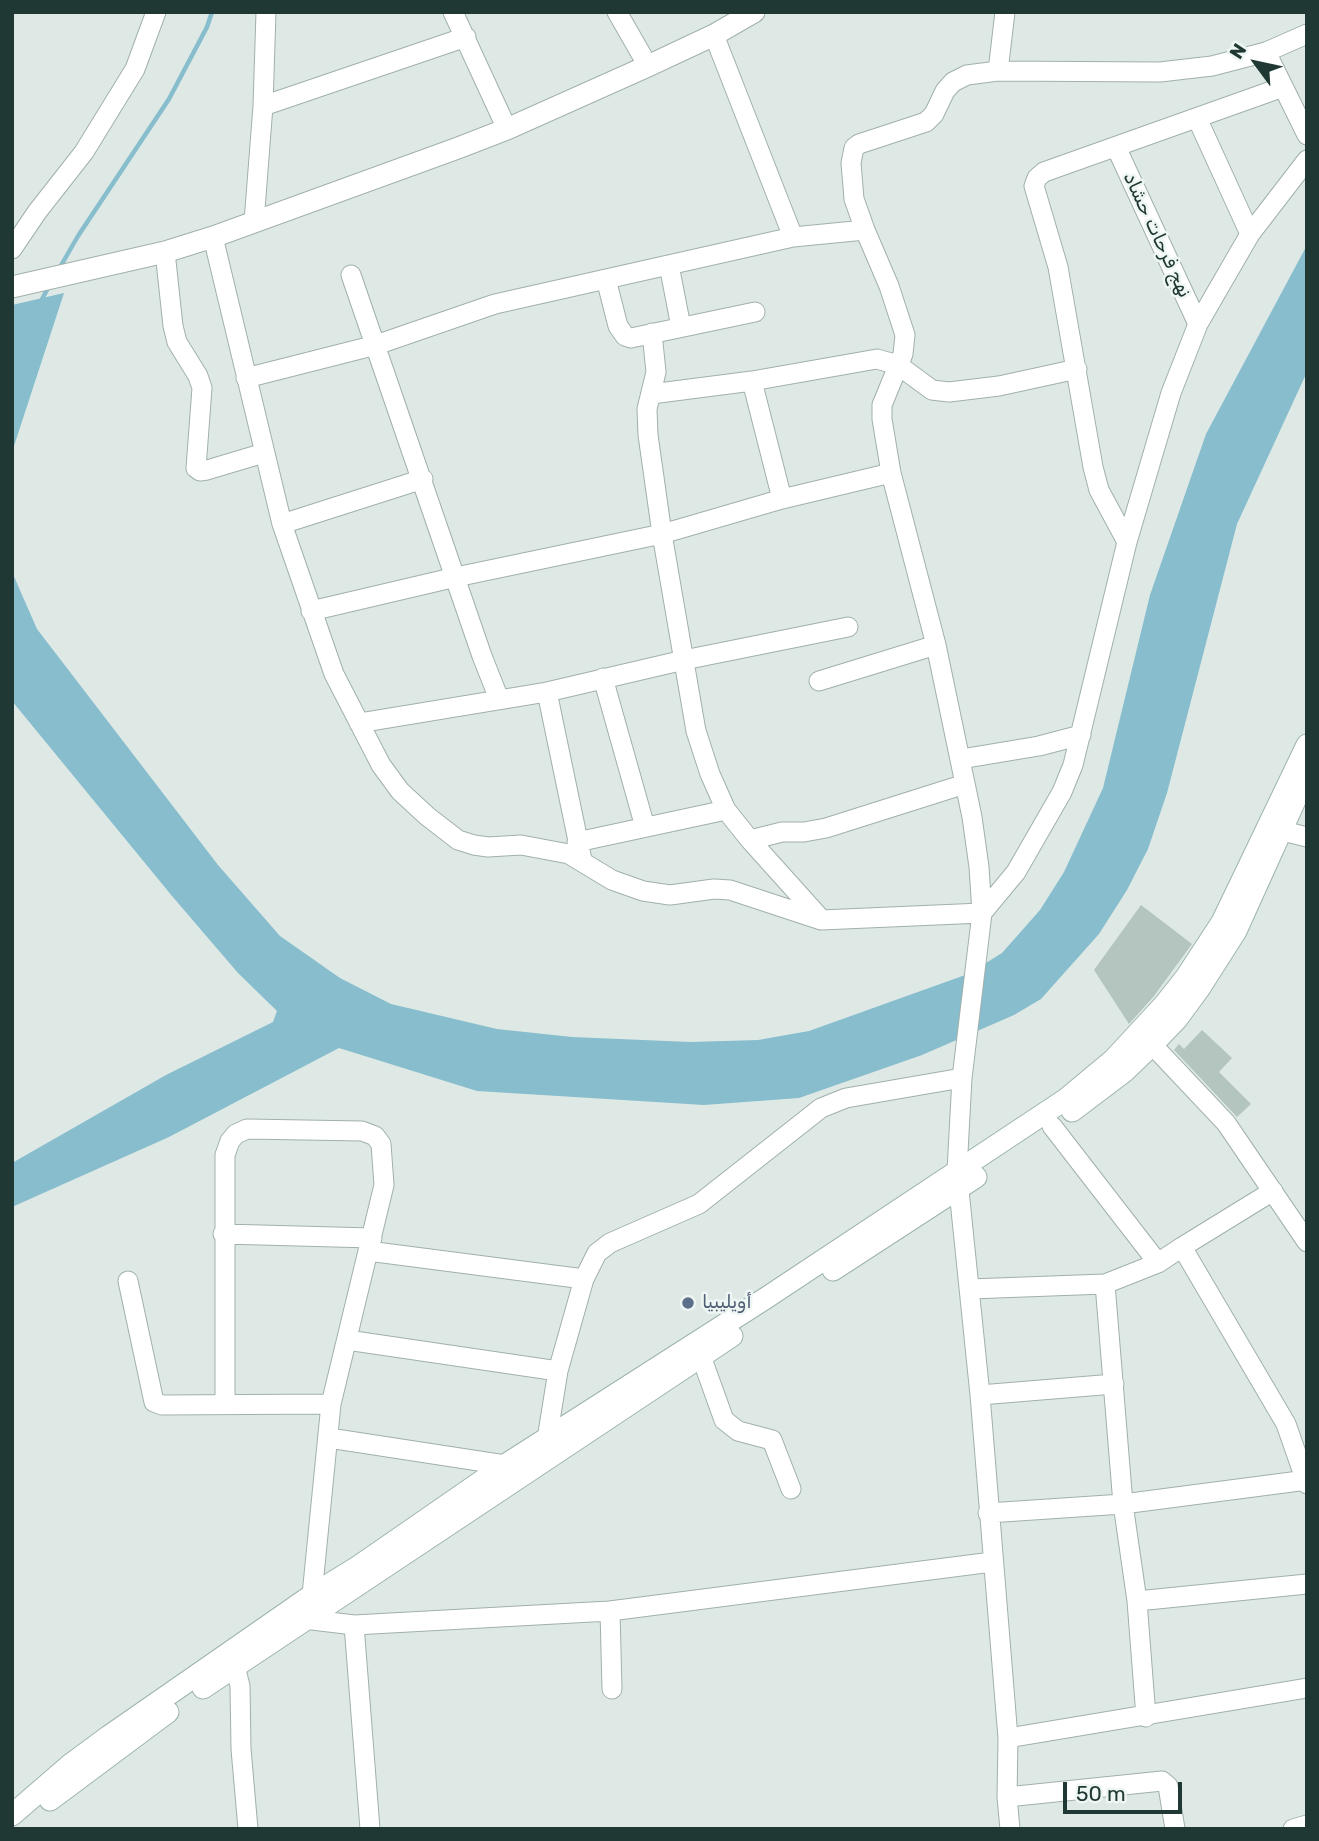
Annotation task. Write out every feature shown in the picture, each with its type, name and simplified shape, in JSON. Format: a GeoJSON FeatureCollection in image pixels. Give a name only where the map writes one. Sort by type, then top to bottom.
{"type":"FeatureCollection","features":[{"type":"Feature","properties":{"kind":"main road"},"geometry":{"type":"LineString","coordinates":[[12,288],[165,252],[213,237],[507,130],[713,35],[754,12]]}},
{"type":"Feature","properties":{"kind":"main road"},"geometry":{"type":"LineString","coordinates":[[1275,830],[1307,745]]}},
{"type":"Feature","properties":{"kind":"main road"},"geometry":{"type":"LineString","coordinates":[[12,1815],[71,1764],[109,1736],[505,1465],[958,1180],[1052,1126],[1100,1091],[1146,1039],[1222,922],[1307,776]]}},
{"type":"Feature","properties":{"kind":"main road"},"geometry":{"type":"LineString","coordinates":[[17,1829],[84,1773],[235,1666],[701,1356],[958,1180],[1066,1099],[1114,1059],[1146,1039]]}},
{"type":"Feature","properties":{"kind":"street"},"geometry":{"type":"LineString","coordinates":[[12,249],[84,152],[135,69],[156,12]]}},
{"type":"Feature","properties":{"kind":"street"},"geometry":{"type":"LineString","coordinates":[[254,222],[263,106],[266,12]]}},
{"type":"Feature","properties":{"kind":"street"},"geometry":{"type":"LineString","coordinates":[[453,12],[507,130]]}},
{"type":"Feature","properties":{"kind":"street"},"geometry":{"type":"LineString","coordinates":[[617,12],[648,66]]}},
{"type":"Feature","properties":{"kind":"street"},"geometry":{"type":"LineString","coordinates":[[998,71],[1005,12]]}},
{"type":"Feature","properties":{"kind":"street"},"geometry":{"type":"LineString","coordinates":[[1010,1829],[1007,1797],[1008,1738],[980,1395],[958,1180],[964,1055],[982,912],[976,844],[936,645],[891,473],[881,419],[882,405],[905,344],[905,335],[889,286],[854,199],[851,163],[855,148],[859,144],[926,122],[934,114],[945,91],[953,82],[967,75],[998,71],[1160,72],[1212,66],[1266,52],[1307,34]]}},
{"type":"Feature","properties":{"kind":"street"},"geometry":{"type":"LineString","coordinates":[[713,35],[793,237]]}},
{"type":"Feature","properties":{"kind":"street"},"geometry":{"type":"LineString","coordinates":[[263,106],[466,37]]}},
{"type":"Feature","properties":{"kind":"street"},"geometry":{"type":"LineString","coordinates":[[1266,52],[1307,135]]}},
{"type":"Feature","properties":{"kind":"street"},"geometry":{"type":"LineString","coordinates":[[1127,542],[1099,490],[1058,267],[1034,186],[1037,178],[1044,172],[1283,87]]}},
{"type":"Feature","properties":{"kind":"street"},"geometry":{"type":"LineString","coordinates":[[1197,118],[1251,233]]}},
{"type":"Feature","properties":{"kind":"street","name":"نهج فرحات حشاد"},"geometry":{"type":"LineString","coordinates":[[1116,147],[1198,324]]}},
{"type":"Feature","properties":{"kind":"street"},"geometry":{"type":"LineString","coordinates":[[547,692],[579,851],[612,880],[643,891],[670,895],[730,890],[821,920],[982,912],[1016,872],[1042,830],[1073,765],[1127,542],[1171,393],[1198,324],[1251,233],[1307,160]]}},
{"type":"Feature","properties":{"kind":"street"},"geometry":{"type":"LineString","coordinates":[[246,378],[376,345],[495,304],[793,237],[866,230]]}},
{"type":"Feature","properties":{"kind":"street"},"geometry":{"type":"LineString","coordinates":[[213,237],[282,524],[311,611],[334,674],[381,765],[400,791],[458,839],[488,847],[521,845],[557,852],[579,851],[645,827],[726,810]]}},
{"type":"Feature","properties":{"kind":"street"},"geometry":{"type":"LineString","coordinates":[[165,252],[177,342],[198,376],[202,388],[196,468],[200,471],[207,470],[264,453]]}},
{"type":"Feature","properties":{"kind":"street"},"geometry":{"type":"LineString","coordinates":[[669,265],[681,327]]}},
{"type":"Feature","properties":{"kind":"street"},"geometry":{"type":"LineString","coordinates":[[351,275],[499,699]]}},
{"type":"Feature","properties":{"kind":"street"},"geometry":{"type":"LineString","coordinates":[[606,279],[618,326],[631,338],[755,312]]}},
{"type":"Feature","properties":{"kind":"street"},"geometry":{"type":"LineString","coordinates":[[652,333],[656,372],[647,409],[648,435],[696,731],[710,774],[726,810],[821,920]]}},
{"type":"Feature","properties":{"kind":"street"},"geometry":{"type":"LineString","coordinates":[[651,394],[752,381],[877,359],[898,365],[932,390],[949,392],[999,386],[1077,369]]}},
{"type":"Feature","properties":{"kind":"street"},"geometry":{"type":"LineString","coordinates":[[752,381],[782,499]]}},
{"type":"Feature","properties":{"kind":"street"},"geometry":{"type":"LineString","coordinates":[[311,611],[456,577],[662,534],[782,499],[891,473]]}},
{"type":"Feature","properties":{"kind":"street"},"geometry":{"type":"LineString","coordinates":[[282,524],[423,479]]}},
{"type":"Feature","properties":{"kind":"street"},"geometry":{"type":"LineString","coordinates":[[359,723],[547,692],[684,660],[848,627]]}},
{"type":"Feature","properties":{"kind":"street"},"geometry":{"type":"LineString","coordinates":[[819,681],[936,645]]}},
{"type":"Feature","properties":{"kind":"street"},"geometry":{"type":"LineString","coordinates":[[603,678],[645,827]]}},
{"type":"Feature","properties":{"kind":"street"},"geometry":{"type":"LineString","coordinates":[[961,759],[1039,746],[1081,735]]}},
{"type":"Feature","properties":{"kind":"street"},"geometry":{"type":"LineString","coordinates":[[750,840],[782,832],[826,828],[965,784]]}},
{"type":"Feature","properties":{"kind":"street"},"geometry":{"type":"LineString","coordinates":[[1275,830],[1307,837]]}},
{"type":"Feature","properties":{"kind":"street"},"geometry":{"type":"LineString","coordinates":[[1146,1039],[1226,1123],[1307,1242]]}},
{"type":"Feature","properties":{"kind":"street"},"geometry":{"type":"LineString","coordinates":[[547,1439],[558,1371],[584,1279],[597,1253],[610,1243],[699,1204],[821,1108],[846,1098],[962,1078]]}},
{"type":"Feature","properties":{"kind":"street"},"geometry":{"type":"LineString","coordinates":[[1052,1126],[1158,1263]]}},
{"type":"Feature","properties":{"kind":"street"},"geometry":{"type":"LineString","coordinates":[[225,1404],[225,1154],[236,1134],[247,1129],[362,1130],[374,1136],[381,1144],[384,1185],[331,1404],[312,1595]]}},
{"type":"Feature","properties":{"kind":"street"},"geometry":{"type":"LineString","coordinates":[[970,1289],[1105,1284],[1158,1263],[1273,1191]]}},
{"type":"Feature","properties":{"kind":"street"},"geometry":{"type":"LineString","coordinates":[[223,1234],[370,1244],[584,1279]]}},
{"type":"Feature","properties":{"kind":"street"},"geometry":{"type":"LineString","coordinates":[[988,1513],[1123,1504],[1306,1481],[1286,1424],[1273,1398],[1182,1247]]}},
{"type":"Feature","properties":{"kind":"street"},"geometry":{"type":"LineString","coordinates":[[128,1281],[154,1402],[162,1405],[331,1404]]}},
{"type":"Feature","properties":{"kind":"street"},"geometry":{"type":"LineString","coordinates":[[1105,1284],[1123,1504],[1137,1601],[1146,1717]]}},
{"type":"Feature","properties":{"kind":"street"},"geometry":{"type":"LineString","coordinates":[[347,1340],[558,1371]]}},
{"type":"Feature","properties":{"kind":"street"},"geometry":{"type":"LineString","coordinates":[[701,1356],[724,1420],[738,1431],[772,1440],[791,1489]]}},
{"type":"Feature","properties":{"kind":"street"},"geometry":{"type":"LineString","coordinates":[[980,1395],[1114,1384]]}},
{"type":"Feature","properties":{"kind":"street"},"geometry":{"type":"LineString","coordinates":[[329,1438],[505,1465]]}},
{"type":"Feature","properties":{"kind":"street"},"geometry":{"type":"LineString","coordinates":[[304,1619],[354,1625],[610,1611],[992,1562]]}},
{"type":"Feature","properties":{"kind":"street"},"geometry":{"type":"LineString","coordinates":[[1137,1601],[1307,1584]]}},
{"type":"Feature","properties":{"kind":"street"},"geometry":{"type":"LineString","coordinates":[[610,1611],[612,1689]]}},
{"type":"Feature","properties":{"kind":"street"},"geometry":{"type":"LineString","coordinates":[[354,1625],[370,1829]]}},
{"type":"Feature","properties":{"kind":"street"},"geometry":{"type":"LineString","coordinates":[[235,1666],[240,1686],[241,1749],[248,1829]]}},
{"type":"Feature","properties":{"kind":"street"},"geometry":{"type":"LineString","coordinates":[[1008,1738],[1307,1688]]}},
{"type":"Feature","properties":{"kind":"street"},"geometry":{"type":"LineString","coordinates":[[1007,1797],[1162,1782],[1168,1786],[1175,1829]]}},
{"type":"Feature","properties":{"kind":"street"},"geometry":{"type":"LineString","coordinates":[[1293,1829],[1307,1825]]}},
{"type":"Feature","properties":{"kind":"water"},"geometry":{"type":"Polygon","coordinates":[[[1307,245],[1307,372],[1237,524],[1167,793],[1148,849],[1127,890],[1099,934],[1041,999],[1014,1015],[922,1055],[799,1098],[704,1105],[477,1091],[339,1048],[169,1137],[12,1207],[12,1163],[166,1075],[273,1022],[277,1011],[238,973],[172,896],[12,701],[12,572],[37,629],[218,865],[280,936],[340,978],[391,1004],[497,1029],[572,1037],[690,1042],[758,1040],[809,1031],[968,974],[1002,953],[1040,910],[1064,872],[1103,788],[1150,595],[1206,434],[1307,245]]]}},
{"type":"Feature","properties":{"kind":"water"},"geometry":{"type":"Polygon","coordinates":[[[64,293],[13,449],[12,451],[12,305],[64,293]]]}},
{"type":"Feature","properties":{"kind":"building"},"geometry":{"type":"Polygon","coordinates":[[[1141,905],[1192,944],[1154,996],[1129,1024],[1094,970],[1141,905]]]}},
{"type":"Feature","properties":{"kind":"building"},"geometry":{"type":"Polygon","coordinates":[[[1202,1030],[1232,1058],[1219,1072],[1251,1104],[1237,1117],[1174,1050],[1179,1044],[1184,1049],[1202,1030]]]}},
{"type":"Feature","properties":{"kind":"waterway"},"geometry":{"type":"LineString","coordinates":[[59,269],[169,99],[207,27],[212,12]]}},
{"type":"Feature","properties":{"kind":"waterway"},"geometry":{"type":"LineString","coordinates":[[40,303],[49,286]]}},
{"type":"Feature","properties":{"kind":"place","name":"أويليبيا"},"geometry":{"type":"Point","coordinates":[688,1303]}}]}
